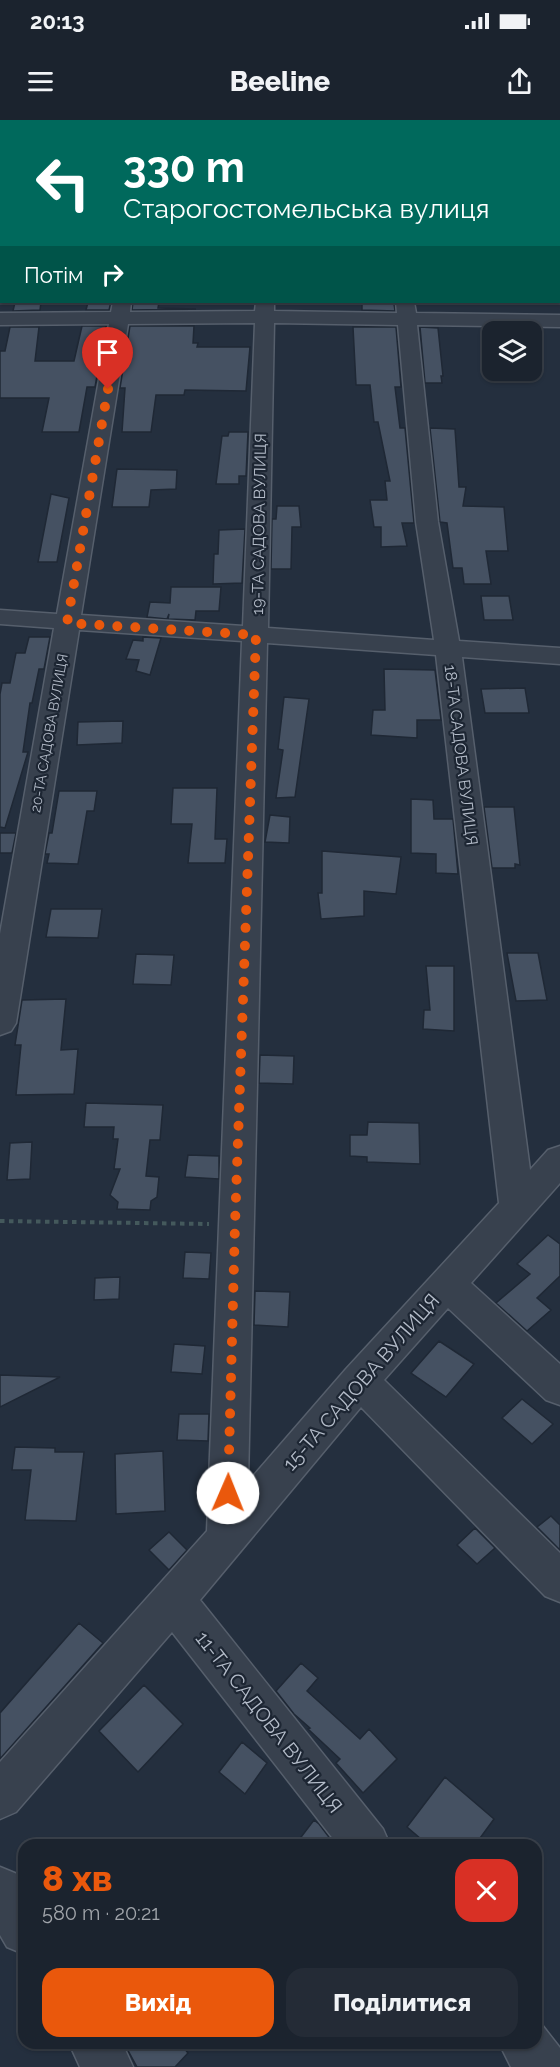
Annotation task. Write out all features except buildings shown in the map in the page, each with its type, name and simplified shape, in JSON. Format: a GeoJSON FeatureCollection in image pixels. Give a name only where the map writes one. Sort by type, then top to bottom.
{"type":"FeatureCollection","features":[{"type":"Feature","properties":{"kind":"street"},"geometry":{"type":"LineString","coordinates":[[0,319],[121,310],[264,309],[405,311],[559,324],[553,303]]}},
{"type":"Feature","properties":{"kind":"street","name":"19-ТА САДОВА ВУЛИЦЯ"},"geometry":{"type":"LineString","coordinates":[[227,1538],[235,1224],[256,635],[264,309]]}},
{"type":"Feature","properties":{"kind":"street","name":"20-ТА САДОВА ВУЛИЦЯ"},"geometry":{"type":"LineString","coordinates":[[0,1023],[121,310]]}},
{"type":"Feature","properties":{"kind":"street","name":"18-ТА САДОВА ВУЛИЦЯ"},"geometry":{"type":"LineString","coordinates":[[405,311],[427,522],[448,648],[516,1208]]}},
{"type":"Feature","properties":{"kind":"street"},"geometry":{"type":"LineString","coordinates":[[0,617],[560,656]]}},
{"type":"Feature","properties":{"kind":"street","name":"15-ТА САДОВА ВУЛИЦЯ"},"geometry":{"type":"LineString","coordinates":[[0,1796],[227,1538],[359,1381],[560,1160]]}},
{"type":"Feature","properties":{"kind":"street"},"geometry":{"type":"LineString","coordinates":[[447,1284],[560,1388]]}},
{"type":"Feature","properties":{"kind":"street"},"geometry":{"type":"LineString","coordinates":[[359,1381],[408,1427],[560,1582]]}},
{"type":"Feature","properties":{"kind":"street","name":"11-ТА САДОВА ВУЛИЦЯ"},"geometry":{"type":"LineString","coordinates":[[172,1598],[362,1839]]}},
{"type":"Feature","properties":{"kind":"street"},"geometry":{"type":"LineString","coordinates":[[0,1891],[18,1920]]}},
{"type":"Feature","properties":{"kind":"street"},"geometry":{"type":"LineString","coordinates":[[98,2049],[108,2067]]}},
{"type":"Feature","properties":{"kind":"street"},"geometry":{"type":"LineString","coordinates":[[529,2049],[543,2067]]}},
{"type":"Feature","properties":{"kind":"path"},"geometry":{"type":"LineString","coordinates":[[0,1221],[235,1224]]}},
{"type":"Feature","properties":{"kind":"route"},"geometry":{"type":"LineString","coordinates":[[108,389],[67,623],[256,635],[228,1493]]}}]}
